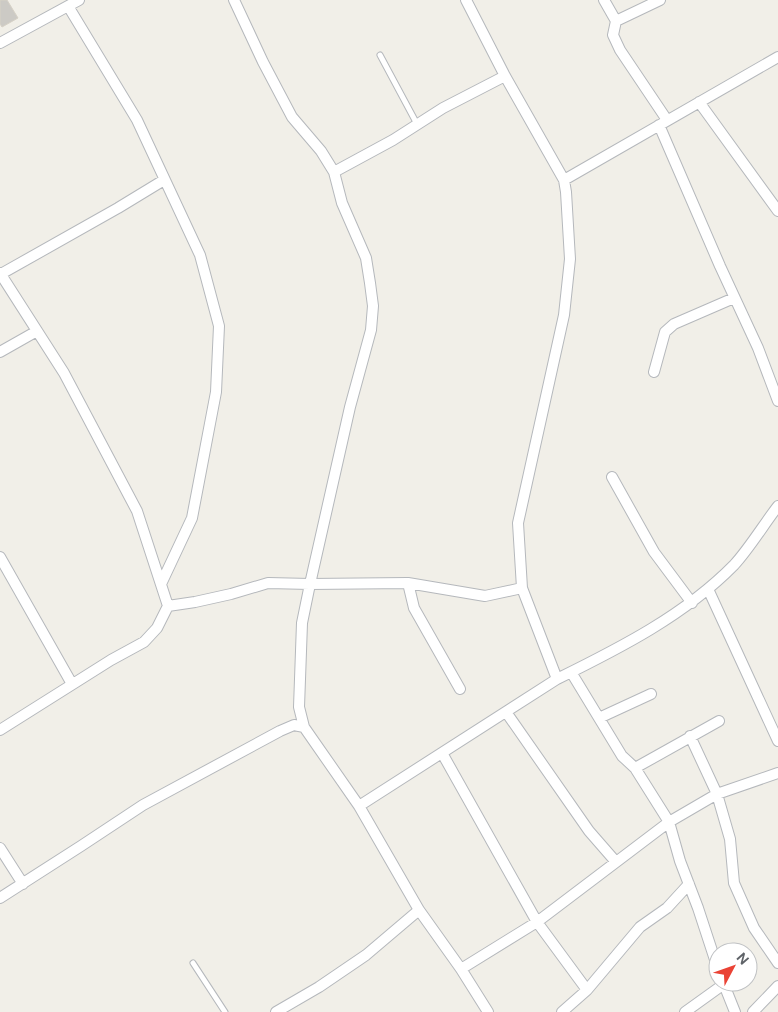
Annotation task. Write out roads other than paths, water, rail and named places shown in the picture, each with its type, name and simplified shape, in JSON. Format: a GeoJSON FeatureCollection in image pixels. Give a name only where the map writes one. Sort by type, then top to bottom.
{"type":"FeatureCollection","features":[{"type":"Feature","properties":{"kind":"street"},"geometry":{"type":"LineString","coordinates":[[0,43],[79,0]]}},
{"type":"Feature","properties":{"kind":"street"},"geometry":{"type":"LineString","coordinates":[[234,0],[263,62],[292,116],[334,172],[342,203],[366,258],[373,306],[371,330],[350,407],[302,622],[298,707],[304,727],[359,806],[419,910],[461,969],[488,1012]]}},
{"type":"Feature","properties":{"kind":"street"},"geometry":{"type":"LineString","coordinates":[[466,0],[505,76],[564,180],[566,192],[570,259],[564,315],[518,523],[522,588],[557,679]]}},
{"type":"Feature","properties":{"kind":"street"},"geometry":{"type":"LineString","coordinates":[[604,0],[616,21],[613,35],[663,123],[734,298],[758,348],[778,401]]}},
{"type":"Feature","properties":{"kind":"street"},"geometry":{"type":"LineString","coordinates":[[616,21],[660,0]]}},
{"type":"Feature","properties":{"kind":"street"},"geometry":{"type":"LineString","coordinates":[[68,6],[137,120],[200,255],[219,326],[216,392],[192,518],[161,584]]}},
{"type":"Feature","properties":{"kind":"street"},"geometry":{"type":"LineString","coordinates":[[564,180],[778,57]]}},
{"type":"Feature","properties":{"kind":"street"},"geometry":{"type":"LineString","coordinates":[[334,172],[393,140],[443,108],[505,76]]}},
{"type":"Feature","properties":{"kind":"street"},"geometry":{"type":"LineString","coordinates":[[699,102],[778,211]]}},
{"type":"Feature","properties":{"kind":"street"},"geometry":{"type":"LineString","coordinates":[[0,730],[111,660],[144,642],[158,628],[168,606],[137,511],[64,373],[0,274],[164,180]]}},
{"type":"Feature","properties":{"kind":"street"},"geometry":{"type":"LineString","coordinates":[[654,372],[665,332],[674,324],[734,298]]}},
{"type":"Feature","properties":{"kind":"street"},"geometry":{"type":"LineString","coordinates":[[0,352],[37,331]]}},
{"type":"Feature","properties":{"kind":"street"},"geometry":{"type":"LineString","coordinates":[[612,477],[654,552],[692,603]]}},
{"type":"Feature","properties":{"kind":"street"},"geometry":{"type":"LineString","coordinates":[[359,806],[557,679],[655,626],[692,603],[735,564],[778,506]]}},
{"type":"Feature","properties":{"kind":"street"},"geometry":{"type":"LineString","coordinates":[[0,557],[72,684]]}},
{"type":"Feature","properties":{"kind":"street"},"geometry":{"type":"LineString","coordinates":[[168,606],[231,594],[268,583],[408,583],[484,596],[522,588]]}},
{"type":"Feature","properties":{"kind":"street"},"geometry":{"type":"LineString","coordinates":[[408,583],[414,608],[460,689]]}},
{"type":"Feature","properties":{"kind":"street"},"geometry":{"type":"LineString","coordinates":[[708,589],[778,741]]}},
{"type":"Feature","properties":{"kind":"street"},"geometry":{"type":"LineString","coordinates":[[571,672],[622,756],[635,768],[669,822],[680,861],[709,942]]}},
{"type":"Feature","properties":{"kind":"street"},"geometry":{"type":"LineString","coordinates":[[599,718],[651,694]]}},
{"type":"Feature","properties":{"kind":"street"},"geometry":{"type":"LineString","coordinates":[[506,712],[589,831],[616,862]]}},
{"type":"Feature","properties":{"kind":"street"},"geometry":{"type":"LineString","coordinates":[[635,768],[690,736],[719,722]]}},
{"type":"Feature","properties":{"kind":"street"},"geometry":{"type":"LineString","coordinates":[[0,898],[143,805],[280,731],[294,725],[304,727]]}},
{"type":"Feature","properties":{"kind":"street"},"geometry":{"type":"LineString","coordinates":[[690,736],[717,794],[730,839],[734,883],[754,928],[778,963]]}},
{"type":"Feature","properties":{"kind":"street"},"geometry":{"type":"LineString","coordinates":[[442,753],[537,922],[587,990]]}},
{"type":"Feature","properties":{"kind":"street"},"geometry":{"type":"LineString","coordinates":[[461,969],[537,922],[669,822],[717,794],[778,773]]}},
{"type":"Feature","properties":{"kind":"street"},"geometry":{"type":"LineString","coordinates":[[0,848],[23,884]]}},
{"type":"Feature","properties":{"kind":"street"},"geometry":{"type":"LineString","coordinates":[[562,1012],[587,990],[640,927],[667,908],[689,884]]}},
{"type":"Feature","properties":{"kind":"street"},"geometry":{"type":"LineString","coordinates":[[276,1012],[366,956],[419,910]]}},
{"type":"Feature","properties":{"kind":"street"},"geometry":{"type":"LineString","coordinates":[[753,1012],[778,986]]}},
{"type":"Feature","properties":{"kind":"street"},"geometry":{"type":"LineString","coordinates":[[685,1012],[712,992]]}},
{"type":"Feature","properties":{"kind":"street"},"geometry":{"type":"LineString","coordinates":[[728,992],[736,1012]]}},
{"type":"Feature","properties":{"kind":"lane"},"geometry":{"type":"LineString","coordinates":[[380,54],[416,124]]}},
{"type":"Feature","properties":{"kind":"lane"},"geometry":{"type":"LineString","coordinates":[[194,963],[226,1012]]}}]}
